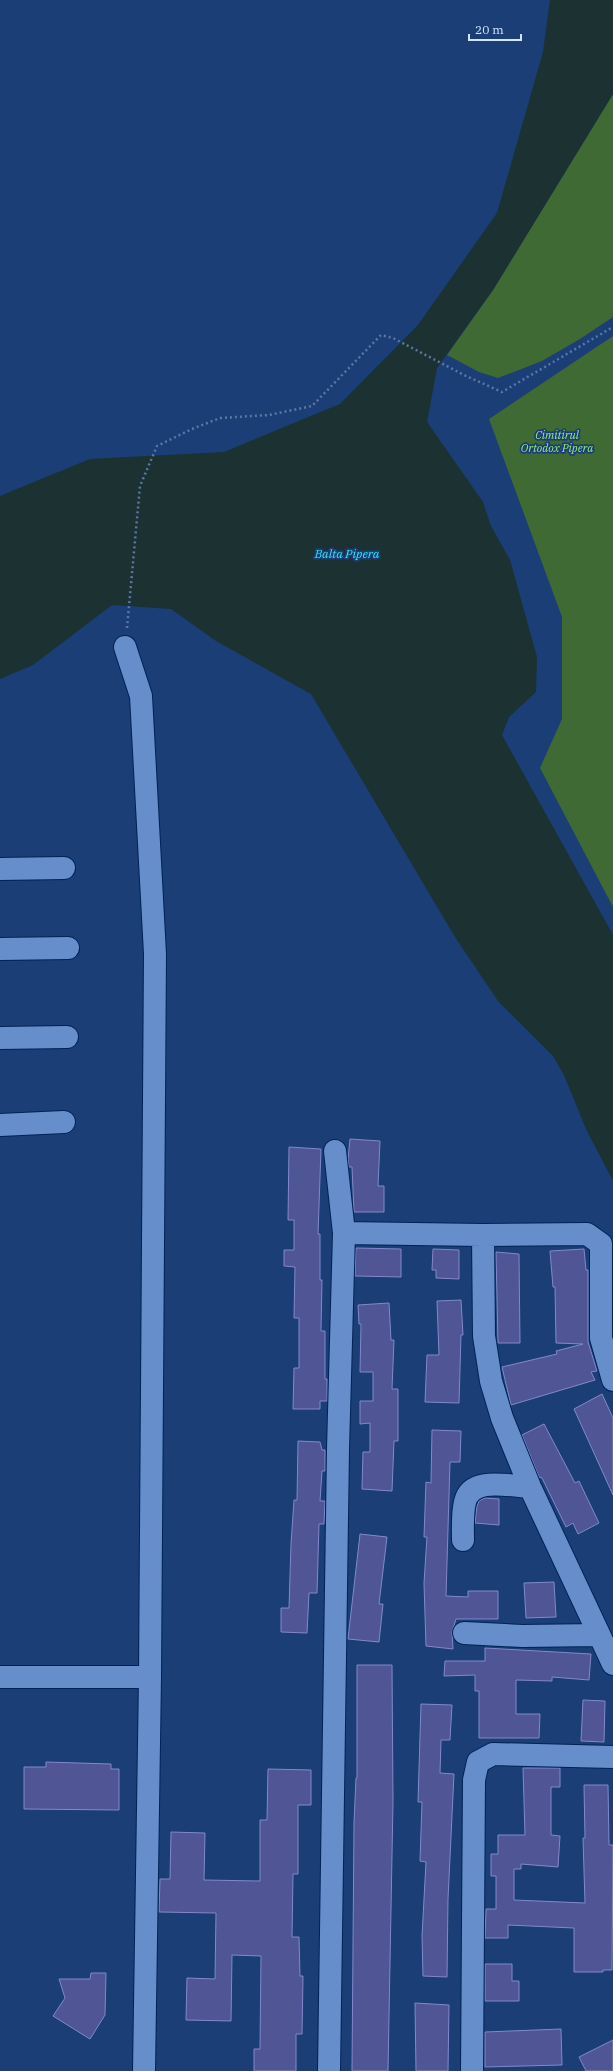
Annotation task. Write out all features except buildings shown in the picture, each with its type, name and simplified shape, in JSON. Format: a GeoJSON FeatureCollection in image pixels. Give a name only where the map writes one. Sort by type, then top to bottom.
{"type":"FeatureCollection","features":[{"type":"Feature","properties":{"kind":"street"},"geometry":{"type":"LineString","coordinates":[[125,647],[141,696],[155,954],[150,1676],[144,2071]]}},
{"type":"Feature","properties":{"kind":"street"},"geometry":{"type":"LineString","coordinates":[[0,869],[64,868]]}},
{"type":"Feature","properties":{"kind":"street"},"geometry":{"type":"LineString","coordinates":[[0,949],[68,948]]}},
{"type":"Feature","properties":{"kind":"street"},"geometry":{"type":"LineString","coordinates":[[0,1038],[67,1037]]}},
{"type":"Feature","properties":{"kind":"street"},"geometry":{"type":"LineString","coordinates":[[0,1125],[64,1122]]}},
{"type":"Feature","properties":{"kind":"street"},"geometry":{"type":"LineString","coordinates":[[329,2071],[338,1456],[344,1233],[335,1151]]}},
{"type":"Feature","properties":{"kind":"street"},"geometry":{"type":"LineString","coordinates":[[344,1233],[483,1235],[587,1234],[601,1244],[601,1338],[613,1380]]}},
{"type":"Feature","properties":{"kind":"street"},"geometry":{"type":"LineString","coordinates":[[483,1235],[484,1336],[491,1382],[502,1418],[530,1487],[598,1635],[613,1664]]}},
{"type":"Feature","properties":{"kind":"street"},"geometry":{"type":"LineString","coordinates":[[463,1540],[465,1502],[470,1490],[479,1485],[530,1487]]}},
{"type":"Feature","properties":{"kind":"street"},"geometry":{"type":"LineString","coordinates":[[464,1633],[522,1636],[598,1635]]}},
{"type":"Feature","properties":{"kind":"street"},"geometry":{"type":"LineString","coordinates":[[0,1677],[150,1676]]}},
{"type":"Feature","properties":{"kind":"street"},"geometry":{"type":"LineString","coordinates":[[472,2071],[474,1780],[478,1762],[493,1754],[613,1757]]}},
{"type":"Feature","properties":{"kind":"path"},"geometry":{"type":"LineString","coordinates":[[125,647],[140,486],[157,446],[192,429],[220,418],[268,415],[312,406],[380,336],[393,338],[466,376],[502,392],[613,327]]}},
{"type":"Feature","properties":{"kind":"green space"},"geometry":{"type":"Polygon","coordinates":[[[613,94],[613,317],[580,339],[542,361],[498,378],[479,372],[447,355],[493,290],[613,94]]]}},
{"type":"Feature","properties":{"kind":"green space","name":"Cimitirul Ortodox Pipera"},"geometry":{"type":"Polygon","coordinates":[[[613,336],[613,907],[540,768],[562,719],[562,617],[489,419],[613,336]]]}},
{"type":"Feature","properties":{"kind":"water","name":"Balta Pipera"},"geometry":{"type":"Polygon","coordinates":[[[550,0],[613,0],[613,94],[493,290],[437,368],[427,422],[483,502],[491,526],[510,560],[537,657],[536,692],[509,717],[502,735],[613,935],[613,1181],[586,1129],[564,1075],[553,1056],[498,1001],[455,937],[311,694],[216,641],[171,609],[112,605],[33,665],[0,679],[0,496],[90,459],[224,452],[340,404],[418,325],[497,213],[543,52],[550,0]]]}}]}
